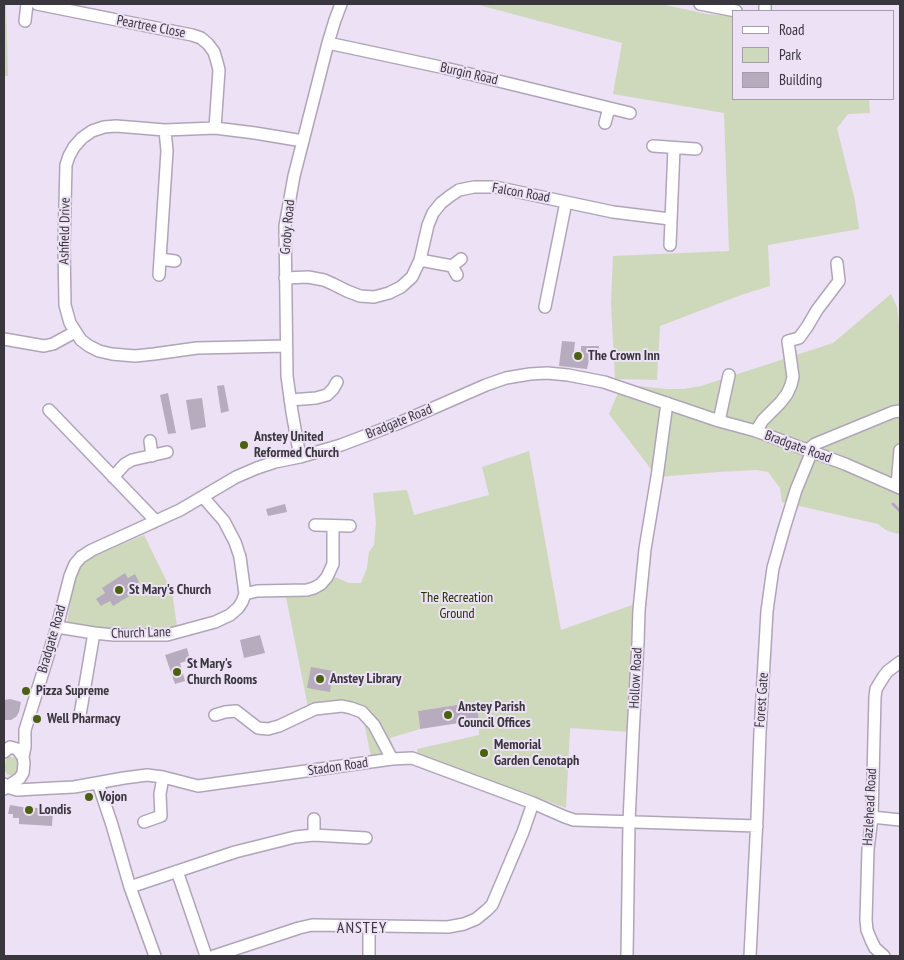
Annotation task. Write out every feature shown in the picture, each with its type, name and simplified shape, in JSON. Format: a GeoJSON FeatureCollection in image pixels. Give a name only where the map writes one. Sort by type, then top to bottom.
{"type":"FeatureCollection","features":[{"type":"Feature","properties":{"kind":"street"},"geometry":{"type":"LineString","coordinates":[[24,21],[27,4]]}},
{"type":"Feature","properties":{"kind":"street","name":"Peartree Close"},"geometry":{"type":"LineString","coordinates":[[36,4],[201,38],[214,52],[218,62],[215,128]]}},
{"type":"Feature","properties":{"kind":"street","name":"Groby Road"},"geometry":{"type":"LineString","coordinates":[[300,457],[287,376],[285,226],[294,176],[328,43],[341,4]]}},
{"type":"Feature","properties":{"kind":"street"},"geometry":{"type":"LineString","coordinates":[[700,4],[732,10]]}},
{"type":"Feature","properties":{"kind":"street","name":"Burgin Road"},"geometry":{"type":"LineString","coordinates":[[328,43],[445,68],[630,112]]}},
{"type":"Feature","properties":{"kind":"street"},"geometry":{"type":"LineString","coordinates":[[605,123],[609,108]]}},
{"type":"Feature","properties":{"kind":"street","name":"Ashfield Drive"},"geometry":{"type":"LineString","coordinates":[[286,346],[197,348],[135,356],[99,351],[81,340],[67,316],[64,285],[66,166],[74,147],[82,138],[92,131],[104,127],[116,126],[165,130],[215,128],[256,132],[303,141]]}},
{"type":"Feature","properties":{"kind":"street"},"geometry":{"type":"LineString","coordinates":[[159,274],[167,151],[165,130]]}},
{"type":"Feature","properties":{"kind":"street"},"geometry":{"type":"LineString","coordinates":[[653,146],[696,149]]}},
{"type":"Feature","properties":{"kind":"street"},"geometry":{"type":"LineString","coordinates":[[670,245],[674,148]]}},
{"type":"Feature","properties":{"kind":"street","name":"Falcon Road"},"geometry":{"type":"LineString","coordinates":[[285,278],[308,277],[324,280],[360,296],[374,297],[401,287],[412,277],[420,260],[428,225],[433,213],[445,199],[459,190],[474,187],[495,186],[613,212],[670,219]]}},
{"type":"Feature","properties":{"kind":"street"},"geometry":{"type":"LineString","coordinates":[[545,306],[554,295],[566,202]]}},
{"type":"Feature","properties":{"kind":"street"},"geometry":{"type":"LineString","coordinates":[[160,260],[175,261]]}},
{"type":"Feature","properties":{"kind":"street"},"geometry":{"type":"LineString","coordinates":[[420,260],[457,266]]}},
{"type":"Feature","properties":{"kind":"street"},"geometry":{"type":"LineString","coordinates":[[756,431],[763,420],[787,394],[793,377],[788,341],[799,338],[816,310],[839,281],[836,263]]}},
{"type":"Feature","properties":{"kind":"street"},"geometry":{"type":"LineString","coordinates":[[4,340],[44,346],[53,344],[75,332]]}},
{"type":"Feature","properties":{"kind":"street","name":"Bradgate Road"},"geometry":{"type":"LineString","coordinates":[[23,773],[25,730],[70,576],[75,564],[81,557],[92,550],[180,510],[236,477],[257,468],[341,445],[506,378],[547,373],[604,382],[810,450],[899,487]]}},
{"type":"Feature","properties":{"kind":"street"},"geometry":{"type":"LineString","coordinates":[[719,421],[729,375]]}},
{"type":"Feature","properties":{"kind":"street"},"geometry":{"type":"LineString","coordinates":[[290,400],[327,395],[337,382]]}},
{"type":"Feature","properties":{"kind":"street","name":"Hollow Road"},"geometry":{"type":"LineString","coordinates":[[627,956],[632,735],[639,610],[645,549],[667,402]]}},
{"type":"Feature","properties":{"kind":"street"},"geometry":{"type":"LineString","coordinates":[[49,410],[152,516],[154,522]]}},
{"type":"Feature","properties":{"kind":"street"},"geometry":{"type":"LineString","coordinates":[[810,450],[815,444],[893,412],[900,411]]}},
{"type":"Feature","properties":{"kind":"street"},"geometry":{"type":"LineString","coordinates":[[150,441],[152,456]]}},
{"type":"Feature","properties":{"kind":"street","name":"Forest Gate"},"geometry":{"type":"LineString","coordinates":[[750,956],[767,611],[773,568],[810,450]]}},
{"type":"Feature","properties":{"kind":"street"},"geometry":{"type":"LineString","coordinates":[[899,487],[900,450]]}},
{"type":"Feature","properties":{"kind":"street"},"geometry":{"type":"LineString","coordinates":[[113,477],[124,464],[132,460],[167,452]]}},
{"type":"Feature","properties":{"kind":"street"},"geometry":{"type":"LineString","coordinates":[[203,497],[224,521],[235,542],[240,557],[245,594],[257,591],[307,590],[320,584],[327,578],[333,564],[332,526]]}},
{"type":"Feature","properties":{"kind":"street"},"geometry":{"type":"LineString","coordinates":[[315,526],[350,526]]}},
{"type":"Feature","properties":{"kind":"street","name":"Church Lane"},"geometry":{"type":"LineString","coordinates":[[56,628],[119,635],[167,635],[204,625],[230,615],[238,608],[245,594]]}},
{"type":"Feature","properties":{"kind":"street","name":"Church Lane"},"geometry":{"type":"LineString","coordinates":[[80,715],[94,633]]}},
{"type":"Feature","properties":{"kind":"street","name":"Hazlehead Road"},"geometry":{"type":"LineString","coordinates":[[884,956],[875,948],[871,940],[866,920],[868,849],[872,816],[875,697],[876,689],[884,676],[900,662]]}},
{"type":"Feature","properties":{"kind":"street"},"geometry":{"type":"LineString","coordinates":[[215,715],[236,711],[258,728],[268,729],[279,726],[315,709],[342,706],[351,708],[362,712],[374,725],[392,759]]}},
{"type":"Feature","properties":{"kind":"street","name":"Bradgate Road"},"geometry":{"type":"LineString","coordinates":[[7,748],[25,730]]}},
{"type":"Feature","properties":{"kind":"street"},"geometry":{"type":"LineString","coordinates":[[7,748],[17,749],[24,757]]}},
{"type":"Feature","properties":{"kind":"street","name":"Stadon Road"},"geometry":{"type":"LineString","coordinates":[[5,787],[17,790],[74,787],[147,776],[163,777],[198,786],[392,759],[412,758],[574,820],[757,826]]}},
{"type":"Feature","properties":{"kind":"street"},"geometry":{"type":"LineString","coordinates":[[5,787],[16,782],[23,773],[27,780],[39,789]]}},
{"type":"Feature","properties":{"kind":"street"},"geometry":{"type":"LineString","coordinates":[[144,822],[162,816],[160,794],[163,777]]}},
{"type":"Feature","properties":{"kind":"street"},"geometry":{"type":"LineString","coordinates":[[98,783],[130,887],[155,956]]}},
{"type":"Feature","properties":{"kind":"street"},"geometry":{"type":"LineString","coordinates":[[214,956],[312,925],[448,927],[464,924],[476,919],[492,905],[523,832],[532,803]]}},
{"type":"Feature","properties":{"kind":"street"},"geometry":{"type":"LineString","coordinates":[[872,816],[900,820]]}},
{"type":"Feature","properties":{"kind":"street"},"geometry":{"type":"LineString","coordinates":[[314,819],[314,835]]}},
{"type":"Feature","properties":{"kind":"street"},"geometry":{"type":"LineString","coordinates":[[130,887],[235,852],[295,836],[314,835],[366,838]]}},
{"type":"Feature","properties":{"kind":"street"},"geometry":{"type":"LineString","coordinates":[[177,871],[206,956]]}},
{"type":"Feature","properties":{"kind":"street"},"geometry":{"type":"LineString","coordinates":[[487,910],[497,918]]}},
{"type":"Feature","properties":{"kind":"street"},"geometry":{"type":"LineString","coordinates":[[369,926],[369,956]]}},
{"type":"Feature","properties":{"kind":"green space"},"geometry":{"type":"Polygon","coordinates":[[[4,4],[6,4],[8,76],[4,76],[4,4]]]}},
{"type":"Feature","properties":{"kind":"green space"},"geometry":{"type":"Polygon","coordinates":[[[475,4],[660,4],[707,14],[732,16],[732,100],[869,100],[870,113],[848,114],[837,128],[855,201],[859,229],[768,245],[770,286],[660,326],[657,380],[615,379],[611,304],[613,256],[729,251],[724,113],[613,94],[622,43],[475,4]]]}},
{"type":"Feature","properties":{"kind":"green space"},"geometry":{"type":"Polygon","coordinates":[[[891,294],[897,307],[900,336],[900,534],[886,530],[878,524],[782,502],[780,488],[768,472],[756,470],[657,477],[609,414],[618,393],[619,384],[667,389],[701,386],[833,343],[891,294]]]}},
{"type":"Feature","properties":{"kind":"green space","name":"The Recreation Ground"},"geometry":{"type":"Polygon","coordinates":[[[529,451],[561,630],[638,603],[631,732],[570,728],[566,808],[418,758],[417,749],[479,735],[476,702],[418,711],[420,729],[390,738],[396,752],[371,757],[362,712],[351,708],[309,712],[286,597],[314,588],[335,577],[349,583],[361,583],[367,568],[369,552],[374,545],[376,523],[373,493],[407,490],[414,515],[489,495],[482,467],[529,451]]]}},
{"type":"Feature","properties":{"kind":"green space"},"geometry":{"type":"Polygon","coordinates":[[[144,535],[172,592],[177,626],[167,635],[132,635],[67,623],[73,587],[81,565],[94,556],[144,535]]]}},
{"type":"Feature","properties":{"kind":"green space"},"geometry":{"type":"Polygon","coordinates":[[[8,757],[16,758],[19,764],[17,772],[12,776],[7,774],[4,769],[8,757]]]}},
{"type":"Feature","properties":{"kind":"building","name":"The Crown Inn"},"geometry":{"type":"Polygon","coordinates":[[[562,341],[575,342],[574,351],[581,351],[581,346],[599,346],[599,355],[595,355],[593,360],[589,360],[587,369],[559,366],[562,341]]]}},
{"type":"Feature","properties":{"kind":"building"},"geometry":{"type":"Polygon","coordinates":[[[224,385],[229,411],[221,413],[217,386],[224,385]]]}},
{"type":"Feature","properties":{"kind":"building"},"geometry":{"type":"Polygon","coordinates":[[[168,393],[176,433],[168,434],[160,395],[168,393]]]}},
{"type":"Feature","properties":{"kind":"building"},"geometry":{"type":"Polygon","coordinates":[[[202,398],[206,427],[191,430],[186,400],[202,398]]]}},
{"type":"Feature","properties":{"kind":"building"},"geometry":{"type":"Polygon","coordinates":[[[285,504],[287,512],[268,516],[266,509],[285,504]]]}},
{"type":"Feature","properties":{"kind":"building","name":"St Mary's Church"},"geometry":{"type":"Polygon","coordinates":[[[125,573],[128,578],[135,574],[139,582],[133,586],[136,592],[113,606],[110,601],[101,606],[96,599],[105,593],[102,588],[125,573]]]}},
{"type":"Feature","properties":{"kind":"building"},"geometry":{"type":"Polygon","coordinates":[[[260,635],[265,653],[244,658],[240,640],[260,635]]]}},
{"type":"Feature","properties":{"kind":"building","name":"St Mary's Church Rooms"},"geometry":{"type":"Polygon","coordinates":[[[187,648],[190,660],[180,663],[185,681],[175,684],[165,655],[187,648]]]}},
{"type":"Feature","properties":{"kind":"building","name":"Anstey Library"},"geometry":{"type":"Polygon","coordinates":[[[311,667],[333,671],[330,692],[307,688],[311,667]]]}},
{"type":"Feature","properties":{"kind":"building"},"geometry":{"type":"Polygon","coordinates":[[[10,699],[21,702],[19,712],[11,720],[4,720],[4,700],[10,699]]]}},
{"type":"Feature","properties":{"kind":"building","name":"Anstey Parish Council Offices"},"geometry":{"type":"Polygon","coordinates":[[[476,702],[479,720],[420,729],[418,711],[476,702]]]}},
{"type":"Feature","properties":{"kind":"building"},"geometry":{"type":"Polygon","coordinates":[[[10,805],[53,809],[52,826],[19,824],[19,818],[13,818],[13,814],[8,814],[10,805]]]}},
{"type":"Feature","properties":{"kind":"waterway"},"geometry":{"type":"LineString","coordinates":[[893,504],[900,511]]}},
{"type":"Feature","properties":{"kind":"place","name":"The Crown Inn"},"geometry":{"type":"Point","coordinates":[578,356]}},
{"type":"Feature","properties":{"kind":"place","name":"Anstey United Reformed Church"},"geometry":{"type":"Point","coordinates":[244,445]}},
{"type":"Feature","properties":{"kind":"place","name":"St Mary's Church"},"geometry":{"type":"Point","coordinates":[119,590]}},
{"type":"Feature","properties":{"kind":"place","name":"St Mary's Church Rooms"},"geometry":{"type":"Point","coordinates":[177,672]}},
{"type":"Feature","properties":{"kind":"place","name":"Anstey Library"},"geometry":{"type":"Point","coordinates":[320,679]}},
{"type":"Feature","properties":{"kind":"place","name":"Pizza Supreme"},"geometry":{"type":"Point","coordinates":[26,691]}},
{"type":"Feature","properties":{"kind":"place","name":"Anstey Parish Council Offices"},"geometry":{"type":"Point","coordinates":[448,715]}},
{"type":"Feature","properties":{"kind":"place","name":"Well Pharmacy"},"geometry":{"type":"Point","coordinates":[37,719]}},
{"type":"Feature","properties":{"kind":"place","name":"Memorial Garden Cenotaph"},"geometry":{"type":"Point","coordinates":[484,753]}},
{"type":"Feature","properties":{"kind":"place","name":"Vojon"},"geometry":{"type":"Point","coordinates":[89,797]}},
{"type":"Feature","properties":{"kind":"place","name":"Londis"},"geometry":{"type":"Point","coordinates":[29,810]}},
{"type":"Feature","properties":{"kind":"district","name":"ANSTEY"},"geometry":{"type":"Point","coordinates":[362,928]}}]}
